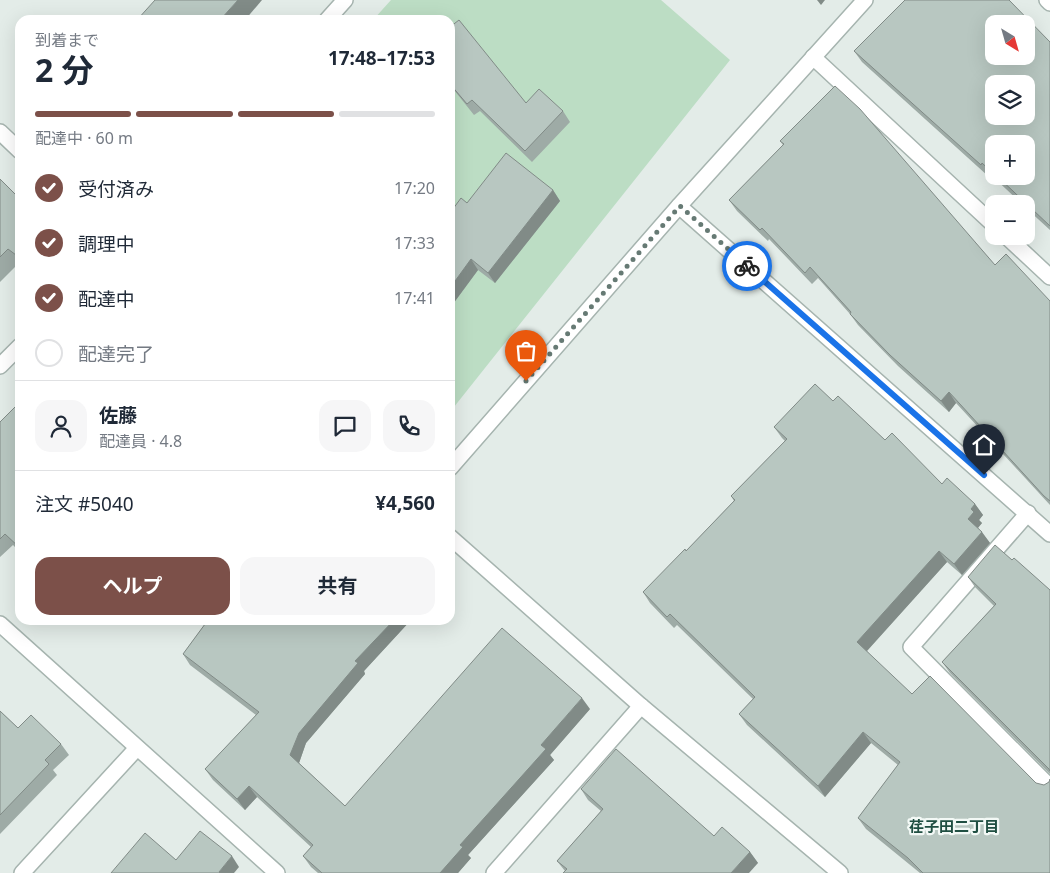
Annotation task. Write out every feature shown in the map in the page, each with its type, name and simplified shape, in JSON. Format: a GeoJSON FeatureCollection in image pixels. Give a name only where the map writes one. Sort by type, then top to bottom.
{"type":"FeatureCollection","features":[{"type":"Feature","properties":{"kind":"street"},"geometry":{"type":"LineString","coordinates":[[332,15],[345,0]]}},
{"type":"Feature","properties":{"kind":"street"},"geometry":{"type":"LineString","coordinates":[[455,462],[680,206],[865,0]]}},
{"type":"Feature","properties":{"kind":"street"},"geometry":{"type":"LineString","coordinates":[[1046,0],[1050,3]]}},
{"type":"Feature","properties":{"kind":"street"},"geometry":{"type":"LineString","coordinates":[[813,57],[985,217]]}},
{"type":"Feature","properties":{"kind":"street"},"geometry":{"type":"LineString","coordinates":[[0,132],[15,146]]}},
{"type":"Feature","properties":{"kind":"street"},"geometry":{"type":"LineString","coordinates":[[680,206],[1050,534]]}},
{"type":"Feature","properties":{"kind":"street"},"geometry":{"type":"LineString","coordinates":[[1016,245],[1050,277]]}},
{"type":"Feature","properties":{"kind":"street"},"geometry":{"type":"LineString","coordinates":[[0,366],[15,351]]}},
{"type":"Feature","properties":{"kind":"street"},"geometry":{"type":"LineString","coordinates":[[1028,513],[911,647],[1050,787]]}},
{"type":"Feature","properties":{"kind":"street"},"geometry":{"type":"LineString","coordinates":[[455,541],[641,706],[840,873]]}},
{"type":"Feature","properties":{"kind":"street"},"geometry":{"type":"LineString","coordinates":[[0,624],[277,873]]}},
{"type":"Feature","properties":{"kind":"street"},"geometry":{"type":"LineString","coordinates":[[494,873],[641,706]]}},
{"type":"Feature","properties":{"kind":"street"},"geometry":{"type":"LineString","coordinates":[[22,873],[137,748]]}},
{"type":"Feature","properties":{"kind":"green space"},"geometry":{"type":"Polygon","coordinates":[[[391,0],[661,0],[730,60],[455,406],[455,15],[378,15],[391,0]]]}},
{"type":"Feature","properties":{"kind":"building"},"geometry":{"type":"Polygon","coordinates":[[[155,0],[238,0],[224,15],[142,15],[155,0]]]}},
{"type":"Feature","properties":{"kind":"building"},"geometry":{"type":"Polygon","coordinates":[[[905,0],[1009,0],[1024,15],[985,15],[985,65],[1035,65],[1035,27],[1050,42],[1050,226],[1035,212],[1035,195],[1017,195],[1007,185],[1035,185],[1035,135],[985,135],[985,166],[982,163],[981,165],[854,51],[905,0]]]}},
{"type":"Feature","properties":{"kind":"building"},"geometry":{"type":"Polygon","coordinates":[[[459,20],[526,103],[539,89],[563,111],[525,151],[472,100],[467,104],[455,90],[455,23],[459,20]]]}},
{"type":"Feature","properties":{"kind":"building"},"geometry":{"type":"Polygon","coordinates":[[[835,86],[860,109],[995,265],[1006,254],[1050,301],[1050,501],[949,392],[941,401],[890,355],[850,314],[851,312],[810,267],[805,273],[762,228],[760,230],[729,200],[784,144],[780,141],[835,86]]]}},
{"type":"Feature","properties":{"kind":"building"},"geometry":{"type":"Polygon","coordinates":[[[506,153],[553,190],[488,273],[471,259],[455,281],[455,206],[461,198],[467,203],[506,153]]]}},
{"type":"Feature","properties":{"kind":"building"},"geometry":{"type":"Polygon","coordinates":[[[0,179],[15,194],[15,254],[8,249],[0,257],[0,179]]]}},
{"type":"Feature","properties":{"kind":"building"},"geometry":{"type":"Polygon","coordinates":[[[815,384],[833,401],[838,396],[885,440],[892,433],[942,484],[947,478],[975,504],[971,509],[974,512],[968,519],[982,532],[954,564],[939,551],[857,642],[912,694],[930,676],[1036,783],[1044,785],[1050,779],[1050,873],[923,873],[908,858],[858,818],[900,762],[863,732],[818,786],[739,714],[755,697],[670,614],[667,617],[643,592],[735,500],[731,496],[787,439],[774,427],[815,384]]]}},
{"type":"Feature","properties":{"kind":"building"},"geometry":{"type":"Polygon","coordinates":[[[15,407],[15,543],[5,534],[0,539],[0,422],[15,407]]]}},
{"type":"Feature","properties":{"kind":"building"},"geometry":{"type":"Polygon","coordinates":[[[995,545],[1012,560],[1014,558],[1050,590],[1050,771],[942,662],[996,604],[968,577],[995,545]]]}},
{"type":"Feature","properties":{"kind":"building"},"geometry":{"type":"Polygon","coordinates":[[[204,625],[389,625],[355,661],[358,663],[299,733],[290,755],[345,806],[502,628],[582,698],[541,745],[546,749],[460,845],[463,847],[440,873],[322,873],[303,856],[313,845],[249,786],[237,799],[205,769],[259,712],[183,654],[204,625]]]}},
{"type":"Feature","properties":{"kind":"building"},"geometry":{"type":"Polygon","coordinates":[[[0,711],[18,728],[31,715],[61,744],[45,760],[49,764],[0,815],[0,711]]]}},
{"type":"Feature","properties":{"kind":"building"},"geometry":{"type":"Polygon","coordinates":[[[616,749],[714,836],[722,827],[750,852],[731,873],[563,873],[567,869],[557,861],[603,809],[581,789],[616,749]]]}},
{"type":"Feature","properties":{"kind":"building"},"geometry":{"type":"Polygon","coordinates":[[[200,831],[232,856],[220,873],[111,873],[145,833],[176,860],[200,831]]]}},
{"type":"Feature","properties":{"kind":"way so far"},"geometry":{"type":"LineString","coordinates":[[526,381],[680,206],[747,266]]}},
{"type":"Feature","properties":{"kind":"district","name":"荏子田二丁目"},"geometry":{"type":"Point","coordinates":[954,826]}},
{"type":"Feature","properties":{"kind":"route"},"geometry":{"type":"LineString","coordinates":[[747,266],[984,475]]}}]}
